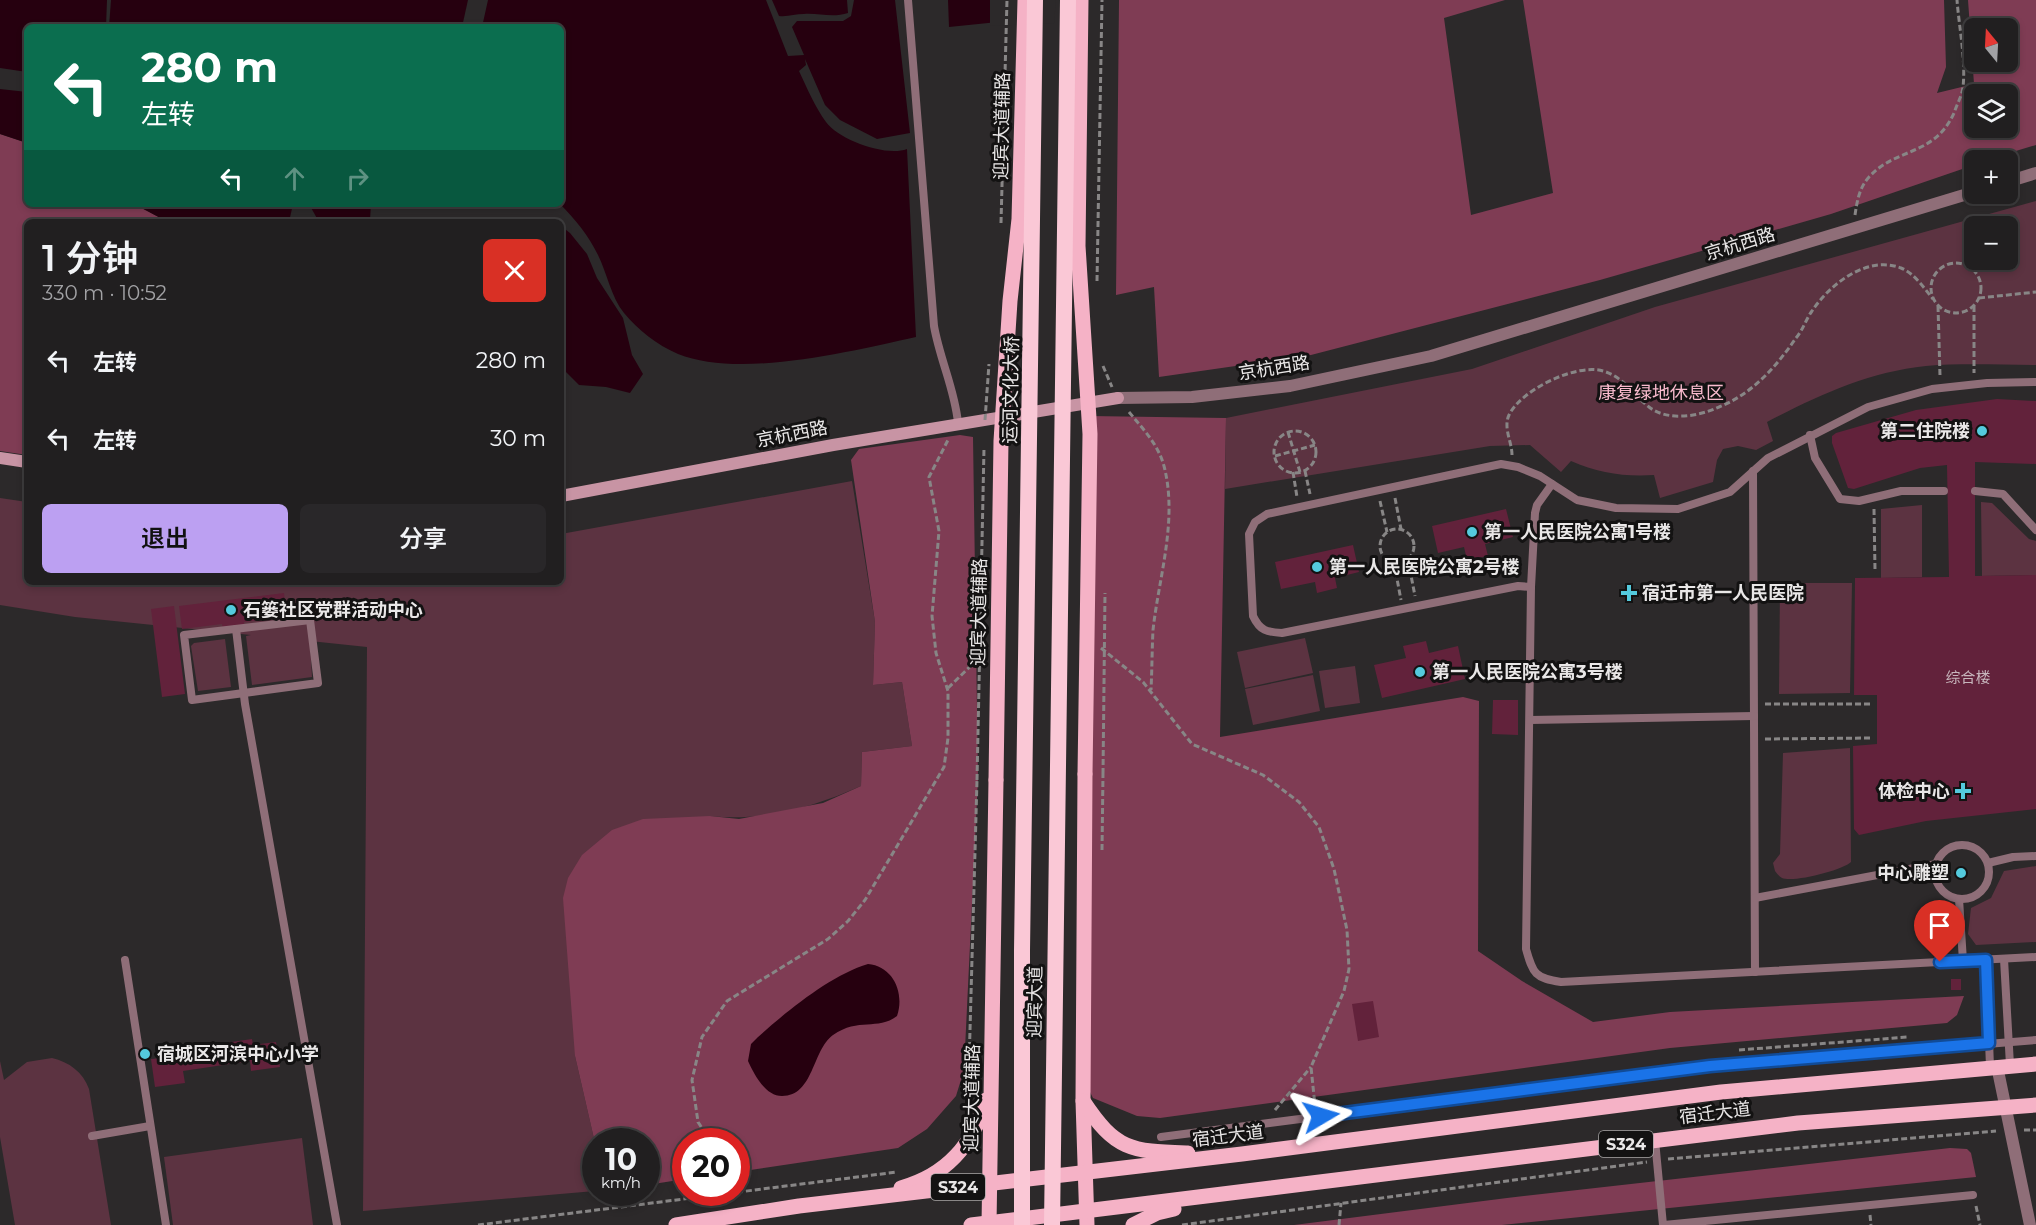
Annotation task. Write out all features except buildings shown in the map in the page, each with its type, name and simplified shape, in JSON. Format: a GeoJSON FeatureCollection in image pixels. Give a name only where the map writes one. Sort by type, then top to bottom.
{"type":"FeatureCollection","features":[{"type":"Feature","properties":{"kind":"highway","name":"运河文化大桥"},"geometry":{"type":"LineString","coordinates":[[1026,781],[1035,0]]}},
{"type":"Feature","properties":{"kind":"highway","name":"迎宾大道"},"geometry":{"type":"LineString","coordinates":[[1052,1225],[1068,0]]}},
{"type":"Feature","properties":{"kind":"highway","name":"迎宾大道"},"geometry":{"type":"LineString","coordinates":[[1022,1225],[1026,781]]}},
{"type":"Feature","properties":{"kind":"main road","name":"迎宾大道辅路"},"geometry":{"type":"LineString","coordinates":[[989,1224],[1001,441],[1010,301],[1019,219],[1025,0]]}},
{"type":"Feature","properties":{"kind":"main road"},"geometry":{"type":"LineString","coordinates":[[1081,0],[1078,246],[1090,434],[1083,1101],[1087,1218]]}},
{"type":"Feature","properties":{"kind":"main road","name":"京杭西路"},"geometry":{"type":"LineString","coordinates":[[564,495],[958,423],[1118,398]]}},
{"type":"Feature","properties":{"kind":"main road"},"geometry":{"type":"LineString","coordinates":[[0,458],[24,462]]}},
{"type":"Feature","properties":{"kind":"main road","name":"宿迁大道"},"geometry":{"type":"LineString","coordinates":[[676,1225],[862,1198],[1242,1154],[1721,1092],[2036,1064]]}},
{"type":"Feature","properties":{"kind":"main road"},"geometry":{"type":"LineString","coordinates":[[862,1198],[914,1184],[957,1156],[974,1136],[992,1083]]}},
{"type":"Feature","properties":{"kind":"main road"},"geometry":{"type":"LineString","coordinates":[[1083,1101],[1102,1130],[1123,1144],[1147,1152],[1242,1154]]}},
{"type":"Feature","properties":{"kind":"main road","name":"宿迁大道"},"geometry":{"type":"LineString","coordinates":[[971,1225],[1087,1218],[1247,1192],[1798,1123],[2036,1104]]}},
{"type":"Feature","properties":{"kind":"main road"},"geometry":{"type":"LineString","coordinates":[[1133,1225],[1157,1213],[1247,1192]]}},
{"type":"Feature","properties":{"kind":"street"},"geometry":{"type":"LineString","coordinates":[[2018,179],[2036,173]]}},
{"type":"Feature","properties":{"kind":"street","name":"京杭西路"},"geometry":{"type":"LineString","coordinates":[[1118,398],[1192,397],[1290,386],[1431,356],[1964,195]]}},
{"type":"Feature","properties":{"kind":"street"},"geometry":{"type":"LineString","coordinates":[[1999,1066],[2030,1225]]}},
{"type":"Feature","properties":{"kind":"lane"},"geometry":{"type":"LineString","coordinates":[[908,0],[934,326],[939,355],[956,401],[958,423]]}},
{"type":"Feature","properties":{"kind":"lane"},"geometry":{"type":"LineString","coordinates":[[1531,587],[1518,586],[1282,633],[1266,632],[1258,627],[1254,615],[1249,534],[1255,522],[1267,514],[1501,464],[1540,476],[1577,500],[1616,508],[1678,509],[1730,492],[1768,458],[1868,407],[1940,388],[1974,384],[2036,382]]}},
{"type":"Feature","properties":{"kind":"lane"},"geometry":{"type":"LineString","coordinates":[[1810,435],[1815,458],[1840,499],[1859,501],[1900,491],[1944,491]]}},
{"type":"Feature","properties":{"kind":"lane"},"geometry":{"type":"LineString","coordinates":[[1753,471],[1755,972]]}},
{"type":"Feature","properties":{"kind":"lane"},"geometry":{"type":"LineString","coordinates":[[1552,484],[1537,505],[1535,513],[1531,587],[1526,949],[1534,973],[1541,978],[1561,982],[2036,957]]}},
{"type":"Feature","properties":{"kind":"lane"},"geometry":{"type":"LineString","coordinates":[[1975,491],[2003,494],[2036,530]]}},
{"type":"Feature","properties":{"kind":"lane"},"geometry":{"type":"LineString","coordinates":[[310,620],[318,683],[244,693],[192,700],[184,635],[310,620]]}},
{"type":"Feature","properties":{"kind":"lane"},"geometry":{"type":"LineString","coordinates":[[236,629],[244,693],[337,1225]]}},
{"type":"Feature","properties":{"kind":"lane"},"geometry":{"type":"LineString","coordinates":[[1530,720],[1754,716]]}},
{"type":"Feature","properties":{"kind":"lane"},"geometry":{"type":"LineString","coordinates":[[1962,844],[1978,849],[1988,863],[1988,880],[1984,888],[1969,898],[1959,899],[1942,891],[1935,874],[1936,864],[1945,850],[1962,844]]}},
{"type":"Feature","properties":{"kind":"lane"},"geometry":{"type":"LineString","coordinates":[[1988,863],[2013,857],[2036,856]]}},
{"type":"Feature","properties":{"kind":"lane"},"geometry":{"type":"LineString","coordinates":[[1755,898],[1936,864]]}},
{"type":"Feature","properties":{"kind":"lane"},"geometry":{"type":"LineString","coordinates":[[1959,899],[1963,961]]}},
{"type":"Feature","properties":{"kind":"lane"},"geometry":{"type":"LineString","coordinates":[[1999,1066],[2008,1042],[2004,959]]}},
{"type":"Feature","properties":{"kind":"lane"},"geometry":{"type":"LineString","coordinates":[[125,960],[166,1225]]}},
{"type":"Feature","properties":{"kind":"lane"},"geometry":{"type":"LineString","coordinates":[[1986,960],[1989,1043],[1999,1066]]}},
{"type":"Feature","properties":{"kind":"lane"},"geometry":{"type":"LineString","coordinates":[[1161,1137],[1710,1066],[2036,1040]]}},
{"type":"Feature","properties":{"kind":"lane"},"geometry":{"type":"LineString","coordinates":[[92,1136],[150,1126]]}},
{"type":"Feature","properties":{"kind":"lane"},"geometry":{"type":"LineString","coordinates":[[1655,1140],[1663,1225],[1973,1195]]}},
{"type":"Feature","properties":{"kind":"path"},"geometry":{"type":"LineString","coordinates":[[1097,291],[1102,0]]}},
{"type":"Feature","properties":{"kind":"path"},"geometry":{"type":"LineString","coordinates":[[1852,229],[1859,193],[1869,177],[1884,166],[1928,145],[1940,136],[1950,121],[1963,86],[1957,0]]}},
{"type":"Feature","properties":{"kind":"path"},"geometry":{"type":"LineString","coordinates":[[1513,466],[1506,428],[1509,416],[1528,394],[1561,377],[1582,371],[1601,370],[1619,377],[1650,408],[1660,414],[1705,413],[1734,402],[1753,388],[1797,337],[1823,297],[1838,282],[1862,268],[1886,265],[1902,268],[1915,278],[1938,306],[1952,313],[1961,313],[1974,306],[1981,290],[1977,274],[1964,265],[1948,265],[1935,275],[1932,282],[1933,299]]}},
{"type":"Feature","properties":{"kind":"path"},"geometry":{"type":"LineString","coordinates":[[1979,298],[2036,292]]}},
{"type":"Feature","properties":{"kind":"path"},"geometry":{"type":"LineString","coordinates":[[1938,306],[1940,388]]}},
{"type":"Feature","properties":{"kind":"path"},"geometry":{"type":"LineString","coordinates":[[1974,306],[1974,384]]}},
{"type":"Feature","properties":{"kind":"path"},"geometry":{"type":"LineString","coordinates":[[1102,358],[1103,369],[1118,398],[1154,442],[1163,465],[1168,491],[1166,545],[1154,629],[1151,692]]}},
{"type":"Feature","properties":{"kind":"path"},"geometry":{"type":"LineString","coordinates":[[702,1128],[698,1122],[692,1080],[702,1037],[727,1001],[828,939],[865,900],[944,767],[948,738],[948,688],[936,654],[932,616],[939,531],[929,477],[934,462],[958,423]]}},
{"type":"Feature","properties":{"kind":"path"},"geometry":{"type":"LineString","coordinates":[[1288,432],[1300,472]]}},
{"type":"Feature","properties":{"kind":"path"},"geometry":{"type":"LineString","coordinates":[[1288,432],[1302,432],[1315,445],[1314,460],[1300,472],[1293,472],[1280,466],[1275,456],[1277,441],[1288,432]]}},
{"type":"Feature","properties":{"kind":"path"},"geometry":{"type":"LineString","coordinates":[[1275,456],[1315,445]]}},
{"type":"Feature","properties":{"kind":"path"},"geometry":{"type":"LineString","coordinates":[[1305,470],[1312,504]]}},
{"type":"Feature","properties":{"kind":"path"},"geometry":{"type":"LineString","coordinates":[[1293,472],[1299,507]]}},
{"type":"Feature","properties":{"kind":"path"},"geometry":{"type":"LineString","coordinates":[[1393,487],[1401,529]]}},
{"type":"Feature","properties":{"kind":"path"},"geometry":{"type":"LineString","coordinates":[[1378,490],[1387,532]]}},
{"type":"Feature","properties":{"kind":"path"},"geometry":{"type":"LineString","coordinates":[[1874,498],[1875,570]]}},
{"type":"Feature","properties":{"kind":"path"},"geometry":{"type":"LineString","coordinates":[[1408,560],[1394,563],[1386,560],[1380,550],[1381,539],[1387,532],[1401,529],[1410,534],[1415,545],[1408,560],[1417,606]]}},
{"type":"Feature","properties":{"kind":"path"},"geometry":{"type":"LineString","coordinates":[[1394,563],[1402,609]]}},
{"type":"Feature","properties":{"kind":"path"},"geometry":{"type":"LineString","coordinates":[[1092,641],[1143,682],[1192,744],[1263,775],[1299,802],[1319,827],[1334,869],[1345,920],[1349,969],[1344,991],[1311,1067],[1275,1110]]}},
{"type":"Feature","properties":{"kind":"path"},"geometry":{"type":"LineString","coordinates":[[948,688],[987,651]]}},
{"type":"Feature","properties":{"kind":"path"},"geometry":{"type":"LineString","coordinates":[[1754,704],[1873,704]]}},
{"type":"Feature","properties":{"kind":"path"},"geometry":{"type":"LineString","coordinates":[[1754,739],[1873,738]]}},
{"type":"Feature","properties":{"kind":"path"},"geometry":{"type":"LineString","coordinates":[[1102,858],[1103,774]]}},
{"type":"Feature","properties":{"kind":"path"},"geometry":{"type":"LineString","coordinates":[[968,1107],[977,780]]}},
{"type":"Feature","properties":{"kind":"path"},"geometry":{"type":"LineString","coordinates":[[1311,1067],[1315,1106]]}},
{"type":"Feature","properties":{"kind":"path"},"geometry":{"type":"LineString","coordinates":[[1182,1225],[1657,1160],[1952,1133],[2036,1130]]}},
{"type":"Feature","properties":{"kind":"path"},"geometry":{"type":"LineString","coordinates":[[478,1225],[897,1172]]}},
{"type":"Feature","properties":{"kind":"path"},"geometry":{"type":"LineString","coordinates":[[1973,1195],[1980,1225]]}},
{"type":"Feature","properties":{"kind":"path"},"geometry":{"type":"LineString","coordinates":[[1339,1225],[1341,1203]]}},
{"type":"Feature","properties":{"kind":"green space","name":"康复绿地休息区"},"geometry":{"type":"Polygon","coordinates":[[[2036,201],[2036,365],[1926,366],[1884,374],[1844,386],[1767,422],[1773,441],[1756,450],[1738,446],[1723,449],[1717,460],[1713,482],[1660,498],[1654,475],[1612,473],[1591,469],[1571,461],[1561,472],[1530,445],[1490,446],[1225,489],[1226,418],[1472,369],[1655,307],[1964,221],[1964,270],[2018,270],[2018,216],[1982,216],[2036,201]]]}},
{"type":"Feature","properties":{"kind":"green space"},"geometry":{"type":"Polygon","coordinates":[[[852,481],[875,622],[873,685],[902,682],[912,746],[862,752],[861,786],[825,800],[768,815],[710,816],[575,1056],[592,1128],[582,1128],[582,1192],[363,1211],[367,647],[310,641],[312,677],[252,685],[246,636],[251,635],[75,617],[0,605],[0,498],[24,502],[24,585],[564,585],[564,533],[852,481]]]}},
{"type":"Feature","properties":{"kind":"green space"},"geometry":{"type":"Polygon","coordinates":[[[1981,502],[1992,503],[2029,539],[2036,541],[2036,575],[1982,576],[1981,502]]]}},
{"type":"Feature","properties":{"kind":"green space"},"geometry":{"type":"Polygon","coordinates":[[[1922,505],[1922,577],[1881,578],[1881,509],[1922,505]]]}},
{"type":"Feature","properties":{"kind":"green space"},"geometry":{"type":"Polygon","coordinates":[[[1780,583],[1852,583],[1850,693],[1779,694],[1780,583]]]}},
{"type":"Feature","properties":{"kind":"green space"},"geometry":{"type":"Polygon","coordinates":[[[1305,638],[1313,673],[1245,688],[1237,652],[1305,638]]]}},
{"type":"Feature","properties":{"kind":"green space"},"geometry":{"type":"Polygon","coordinates":[[[225,639],[231,687],[198,691],[191,646],[194,643],[225,639]]]}},
{"type":"Feature","properties":{"kind":"green space"},"geometry":{"type":"Polygon","coordinates":[[[1355,666],[1360,703],[1325,708],[1319,671],[1355,666]]]}},
{"type":"Feature","properties":{"kind":"green space"},"geometry":{"type":"Polygon","coordinates":[[[1313,675],[1320,711],[1253,725],[1245,689],[1313,675]]]}},
{"type":"Feature","properties":{"kind":"green space"},"geometry":{"type":"Polygon","coordinates":[[[1850,748],[1851,862],[1818,875],[1796,879],[1782,878],[1775,871],[1773,863],[1780,854],[1783,753],[1850,748]]]}},
{"type":"Feature","properties":{"kind":"green space"},"geometry":{"type":"Polygon","coordinates":[[[2036,866],[2036,942],[1976,945],[1968,934],[1971,908],[1991,898],[2004,871],[2036,866]]]}},
{"type":"Feature","properties":{"kind":"green space"},"geometry":{"type":"Polygon","coordinates":[[[52,1058],[75,1069],[89,1089],[111,1225],[15,1225],[0,1137],[0,1061],[4,1080],[27,1062],[52,1058]]]}},
{"type":"Feature","properties":{"kind":"green space"},"geometry":{"type":"Polygon","coordinates":[[[302,1138],[313,1225],[173,1225],[164,1157],[302,1138]]]}},
{"type":"Feature","properties":{"kind":"shaded area"},"geometry":{"type":"Polygon","coordinates":[[[0,0],[107,0],[106,24],[24,24],[24,72],[0,68],[0,0]]]}},
{"type":"Feature","properties":{"kind":"shaded area"},"geometry":{"type":"Polygon","coordinates":[[[111,0],[468,0],[463,24],[109,24],[111,0]]]}},
{"type":"Feature","properties":{"kind":"shaded area"},"geometry":{"type":"Polygon","coordinates":[[[488,0],[766,0],[788,56],[804,55],[792,27],[797,21],[843,21],[851,16],[854,0],[895,0],[910,133],[877,139],[840,120],[825,105],[805,59],[806,65],[799,71],[818,110],[832,129],[852,141],[876,149],[898,151],[907,149],[916,337],[796,360],[732,364],[703,361],[678,354],[648,336],[629,319],[620,307],[594,248],[563,207],[564,24],[483,24],[488,0]]]}},
{"type":"Feature","properties":{"kind":"shaded area"},"geometry":{"type":"Polygon","coordinates":[[[772,0],[847,0],[848,13],[779,16],[772,0]]]}},
{"type":"Feature","properties":{"kind":"shaded area"},"geometry":{"type":"Polygon","coordinates":[[[948,0],[1053,0],[998,22],[949,27],[948,0]]]}},
{"type":"Feature","properties":{"kind":"shaded area"},"geometry":{"type":"Polygon","coordinates":[[[1119,0],[1505,0],[1444,18],[1471,215],[1553,193],[1523,0],[1944,0],[1946,67],[1937,93],[1964,86],[1964,138],[2018,138],[2018,84],[1974,84],[1973,72],[2018,72],[2018,18],[1969,18],[1968,0],[2036,0],[2036,145],[2018,150],[1964,150],[1964,168],[1831,214],[1600,280],[1311,355],[1159,377],[1154,287],[1116,295],[1119,0]]]}},
{"type":"Feature","properties":{"kind":"shaded area"},"geometry":{"type":"Polygon","coordinates":[[[0,89],[24,92],[24,142],[0,134],[0,89]]]}},
{"type":"Feature","properties":{"kind":"shaded area"},"geometry":{"type":"Polygon","coordinates":[[[0,134],[24,142],[24,207],[140,207],[162,219],[24,219],[24,455],[0,451],[0,134]]]}},
{"type":"Feature","properties":{"kind":"shaded area"},"geometry":{"type":"Polygon","coordinates":[[[140,207],[292,207],[290,219],[162,219],[140,207]]]}},
{"type":"Feature","properties":{"kind":"shaded area"},"geometry":{"type":"Polygon","coordinates":[[[311,207],[371,207],[370,219],[317,219],[311,207]]]}},
{"type":"Feature","properties":{"kind":"shaded area"},"geometry":{"type":"Polygon","coordinates":[[[564,228],[587,254],[597,278],[623,318],[632,355],[643,374],[630,393],[606,387],[579,385],[564,370],[564,228]]]}},
{"type":"Feature","properties":{"kind":"shaded area"},"geometry":{"type":"Polygon","coordinates":[[[1089,416],[1226,418],[1220,737],[1463,697],[1479,701],[1478,951],[1522,981],[1593,1022],[1670,1012],[1964,996],[1957,1015],[1947,1023],[1670,1048],[1160,1118],[1137,1116],[1093,1098],[1083,1078],[1089,416]]]}},
{"type":"Feature","properties":{"kind":"shaded area"},"geometry":{"type":"Polygon","coordinates":[[[960,435],[973,437],[978,778],[964,1070],[956,1096],[927,1129],[898,1148],[750,1170],[750,1128],[672,1128],[672,1181],[660,1183],[660,1128],[592,1128],[575,1056],[563,898],[568,878],[582,855],[612,830],[643,819],[710,816],[739,819],[823,803],[861,786],[862,752],[912,746],[902,682],[873,685],[875,622],[851,460],[859,449],[960,435]]]}},
{"type":"Feature","properties":{"kind":"shaded area"},"geometry":{"type":"Polygon","coordinates":[[[868,964],[884,970],[895,982],[899,998],[897,1016],[882,1023],[851,1027],[833,1035],[826,1042],[801,1089],[793,1094],[782,1096],[770,1092],[753,1072],[748,1061],[751,1044],[810,995],[839,976],[868,964]]]}},
{"type":"Feature","properties":{"kind":"shaded area"},"geometry":{"type":"Polygon","coordinates":[[[1950,1148],[1967,1149],[1971,1153],[1976,1177],[1502,1225],[1294,1225],[1507,1198],[1950,1148]]]}},
{"type":"Feature","properties":{"kind":"pier"},"geometry":{"type":"Polygon","coordinates":[[[990,0],[1056,0],[1054,23],[990,26],[990,0]]]}},
{"type":"Feature","properties":{"kind":"place","name":"第二住院楼"},"geometry":{"type":"Point","coordinates":[1982,431]}},
{"type":"Feature","properties":{"kind":"place","name":"第一人民医院公寓1号楼"},"geometry":{"type":"Point","coordinates":[1472,532]}},
{"type":"Feature","properties":{"kind":"place","name":"第一人民医院公寓2号楼"},"geometry":{"type":"Point","coordinates":[1317,567]}},
{"type":"Feature","properties":{"kind":"place","name":"宿迁市第一人民医院"},"geometry":{"type":"Point","coordinates":[1629,593]}},
{"type":"Feature","properties":{"kind":"place","name":"石篓社区党群活动中心"},"geometry":{"type":"Point","coordinates":[231,610]}},
{"type":"Feature","properties":{"kind":"place","name":"第一人民医院公寓3号楼"},"geometry":{"type":"Point","coordinates":[1420,672]}},
{"type":"Feature","properties":{"kind":"place","name":"体检中心"},"geometry":{"type":"Point","coordinates":[1963,791]}},
{"type":"Feature","properties":{"kind":"place","name":"中心雕塑"},"geometry":{"type":"Point","coordinates":[1961,873]}},
{"type":"Feature","properties":{"kind":"place","name":"宿城区河滨中心小学"},"geometry":{"type":"Point","coordinates":[145,1054]}},
{"type":"Feature","properties":{"kind":"route"},"geometry":{"type":"LineString","coordinates":[[1321,1116],[1710,1066],[1989,1043],[1986,960],[1940,962]]}}]}
